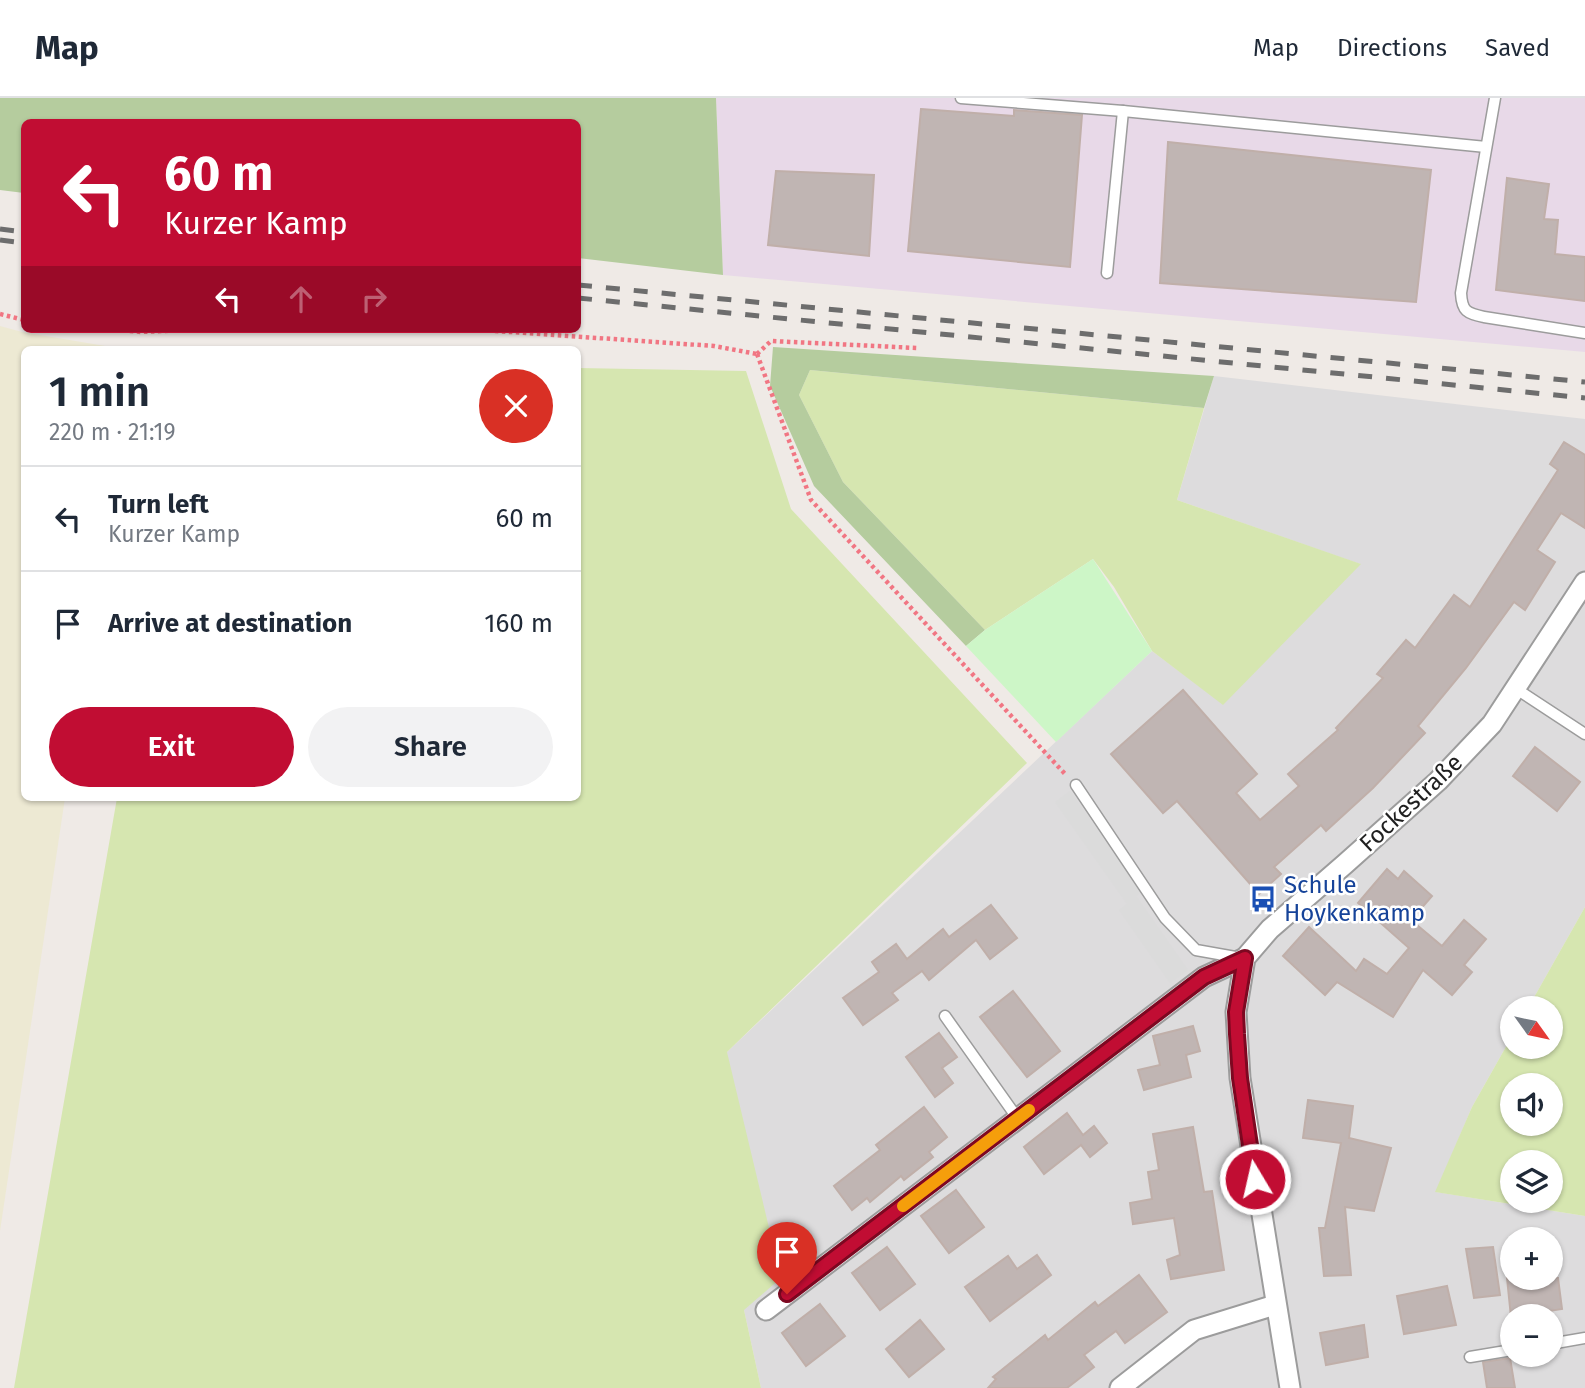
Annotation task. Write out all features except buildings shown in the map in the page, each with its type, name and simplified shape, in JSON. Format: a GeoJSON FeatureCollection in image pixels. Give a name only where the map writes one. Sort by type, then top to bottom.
{"type":"FeatureCollection","features":[{"type":"Feature","properties":{"kind":"street","name":"Fockestraße"},"geometry":{"type":"LineString","coordinates":[[1245,958],[1269,929],[1438,781],[1492,724],[1582,592]]}},
{"type":"Feature","properties":{"kind":"street"},"geometry":{"type":"LineString","coordinates":[[766,1310],[1204,977],[1245,958]]}},
{"type":"Feature","properties":{"kind":"street"},"geometry":{"type":"LineString","coordinates":[[1245,958],[1236,1012],[1240,1078],[1290,1388]]}},
{"type":"Feature","properties":{"kind":"street"},"geometry":{"type":"LineString","coordinates":[[1120,1388],[1194,1330],[1275,1305]]}},
{"type":"Feature","properties":{"kind":"lane"},"geometry":{"type":"LineString","coordinates":[[961,98],[1123,111],[1486,147]]}},
{"type":"Feature","properties":{"kind":"lane"},"geometry":{"type":"LineString","coordinates":[[1495,98],[1461,303],[1471,314],[1585,333]]}},
{"type":"Feature","properties":{"kind":"lane"},"geometry":{"type":"LineString","coordinates":[[1107,273],[1123,111]]}},
{"type":"Feature","properties":{"kind":"lane"},"geometry":{"type":"LineString","coordinates":[[1515,688],[1585,734]]}},
{"type":"Feature","properties":{"kind":"lane"},"geometry":{"type":"LineString","coordinates":[[1076,785],[1165,918],[1196,950],[1245,958]]}},
{"type":"Feature","properties":{"kind":"lane"},"geometry":{"type":"LineString","coordinates":[[945,1016],[1018,1119]]}},
{"type":"Feature","properties":{"kind":"lane"},"geometry":{"type":"LineString","coordinates":[[1563,1342],[1585,1338]]}},
{"type":"Feature","properties":{"kind":"lane"},"geometry":{"type":"LineString","coordinates":[[1470,1357],[1500,1352]]}},
{"type":"Feature","properties":{"kind":"path"},"geometry":{"type":"LineString","coordinates":[[0,314],[21,319]]}},
{"type":"Feature","properties":{"kind":"path"},"geometry":{"type":"LineString","coordinates":[[525,333],[714,346],[757,354]]}},
{"type":"Feature","properties":{"kind":"path"},"geometry":{"type":"LineString","coordinates":[[757,354],[771,341],[917,348]]}},
{"type":"Feature","properties":{"kind":"path"},"geometry":{"type":"LineString","coordinates":[[757,354],[811,500],[1076,785]]}},
{"type":"Feature","properties":{"kind":"shaded area"},"geometry":{"type":"Polygon","coordinates":[[[716,98],[1585,98],[1585,352],[723,275],[716,98]]]}},
{"type":"Feature","properties":{"kind":"shaded area"},"geometry":{"type":"Polygon","coordinates":[[[0,326],[21,333],[105,346],[21,346],[21,801],[65,801],[0,1231],[0,326]]]}},
{"type":"Feature","properties":{"kind":"shaded area"},"geometry":{"type":"Polygon","coordinates":[[[1214,376],[1585,419],[1585,907],[1535,996],[1500,996],[1500,1057],[1472,1107],[1436,1192],[1500,1202],[1500,1213],[1563,1212],[1585,1216],[1585,1388],[761,1388],[744,1310],[727,1052],[1152,651],[1223,704],[1360,564],[1177,500],[1214,376]]]}},
{"type":"Feature","properties":{"kind":"shaded area"},"geometry":{"type":"Polygon","coordinates":[[[1070,791],[1141,892],[1136,896],[1188,970],[1170,983],[1119,910],[1127,904],[1055,802],[1070,791]]]}},
{"type":"Feature","properties":{"kind":"green space"},"geometry":{"type":"Polygon","coordinates":[[[0,98],[716,98],[723,275],[581,258],[581,119],[21,119],[21,193],[0,190],[0,98]]]}},
{"type":"Feature","properties":{"kind":"green space"},"geometry":{"type":"Polygon","coordinates":[[[773,347],[1214,376],[1204,408],[810,370],[799,395],[843,482],[985,630],[966,646],[814,486],[770,386],[773,347]]]}},
{"type":"Feature","properties":{"kind":"green space"},"geometry":{"type":"Polygon","coordinates":[[[581,368],[746,371],[791,509],[1027,763],[727,1052],[781,1278],[744,1310],[761,1388],[14,1388],[116,801],[581,801],[581,368]]]}},
{"type":"Feature","properties":{"kind":"green space"},"geometry":{"type":"Polygon","coordinates":[[[810,370],[1204,408],[1177,500],[1361,564],[1223,705],[1152,651],[1114,587],[1093,559],[985,630],[843,482],[799,395],[810,370]]]}},
{"type":"Feature","properties":{"kind":"green space"},"geometry":{"type":"Polygon","coordinates":[[[1093,559],[1152,651],[1056,742],[966,646],[985,630],[1093,559]]]}},
{"type":"Feature","properties":{"kind":"green space"},"geometry":{"type":"Polygon","coordinates":[[[1585,907],[1585,1216],[1563,1212],[1563,1150],[1500,1150],[1500,1202],[1435,1192],[1472,1107],[1500,1057],[1563,1059],[1563,996],[1535,996],[1585,907]]]}},
{"type":"Feature","properties":{"kind":"railway"},"geometry":{"type":"LineString","coordinates":[[0,229],[21,232]]}},
{"type":"Feature","properties":{"kind":"railway"},"geometry":{"type":"LineString","coordinates":[[0,240],[21,243]]}},
{"type":"Feature","properties":{"kind":"railway"},"geometry":{"type":"LineString","coordinates":[[581,285],[1585,382]]}},
{"type":"Feature","properties":{"kind":"railway"},"geometry":{"type":"LineString","coordinates":[[581,298],[1585,398]]}},
{"type":"Feature","properties":{"kind":"slow traffic"},"geometry":{"type":"LineString","coordinates":[[903,1206],[1029,1110]]}},
{"type":"Feature","properties":{"kind":"place","name":"Schule Hoykenkamp"},"geometry":{"type":"Point","coordinates":[1263,899]}},
{"type":"Feature","properties":{"kind":"route"},"geometry":{"type":"LineString","coordinates":[[787,1294],[1204,977],[1245,958],[1236,1012],[1240,1078],[1255,1179]]}}]}
